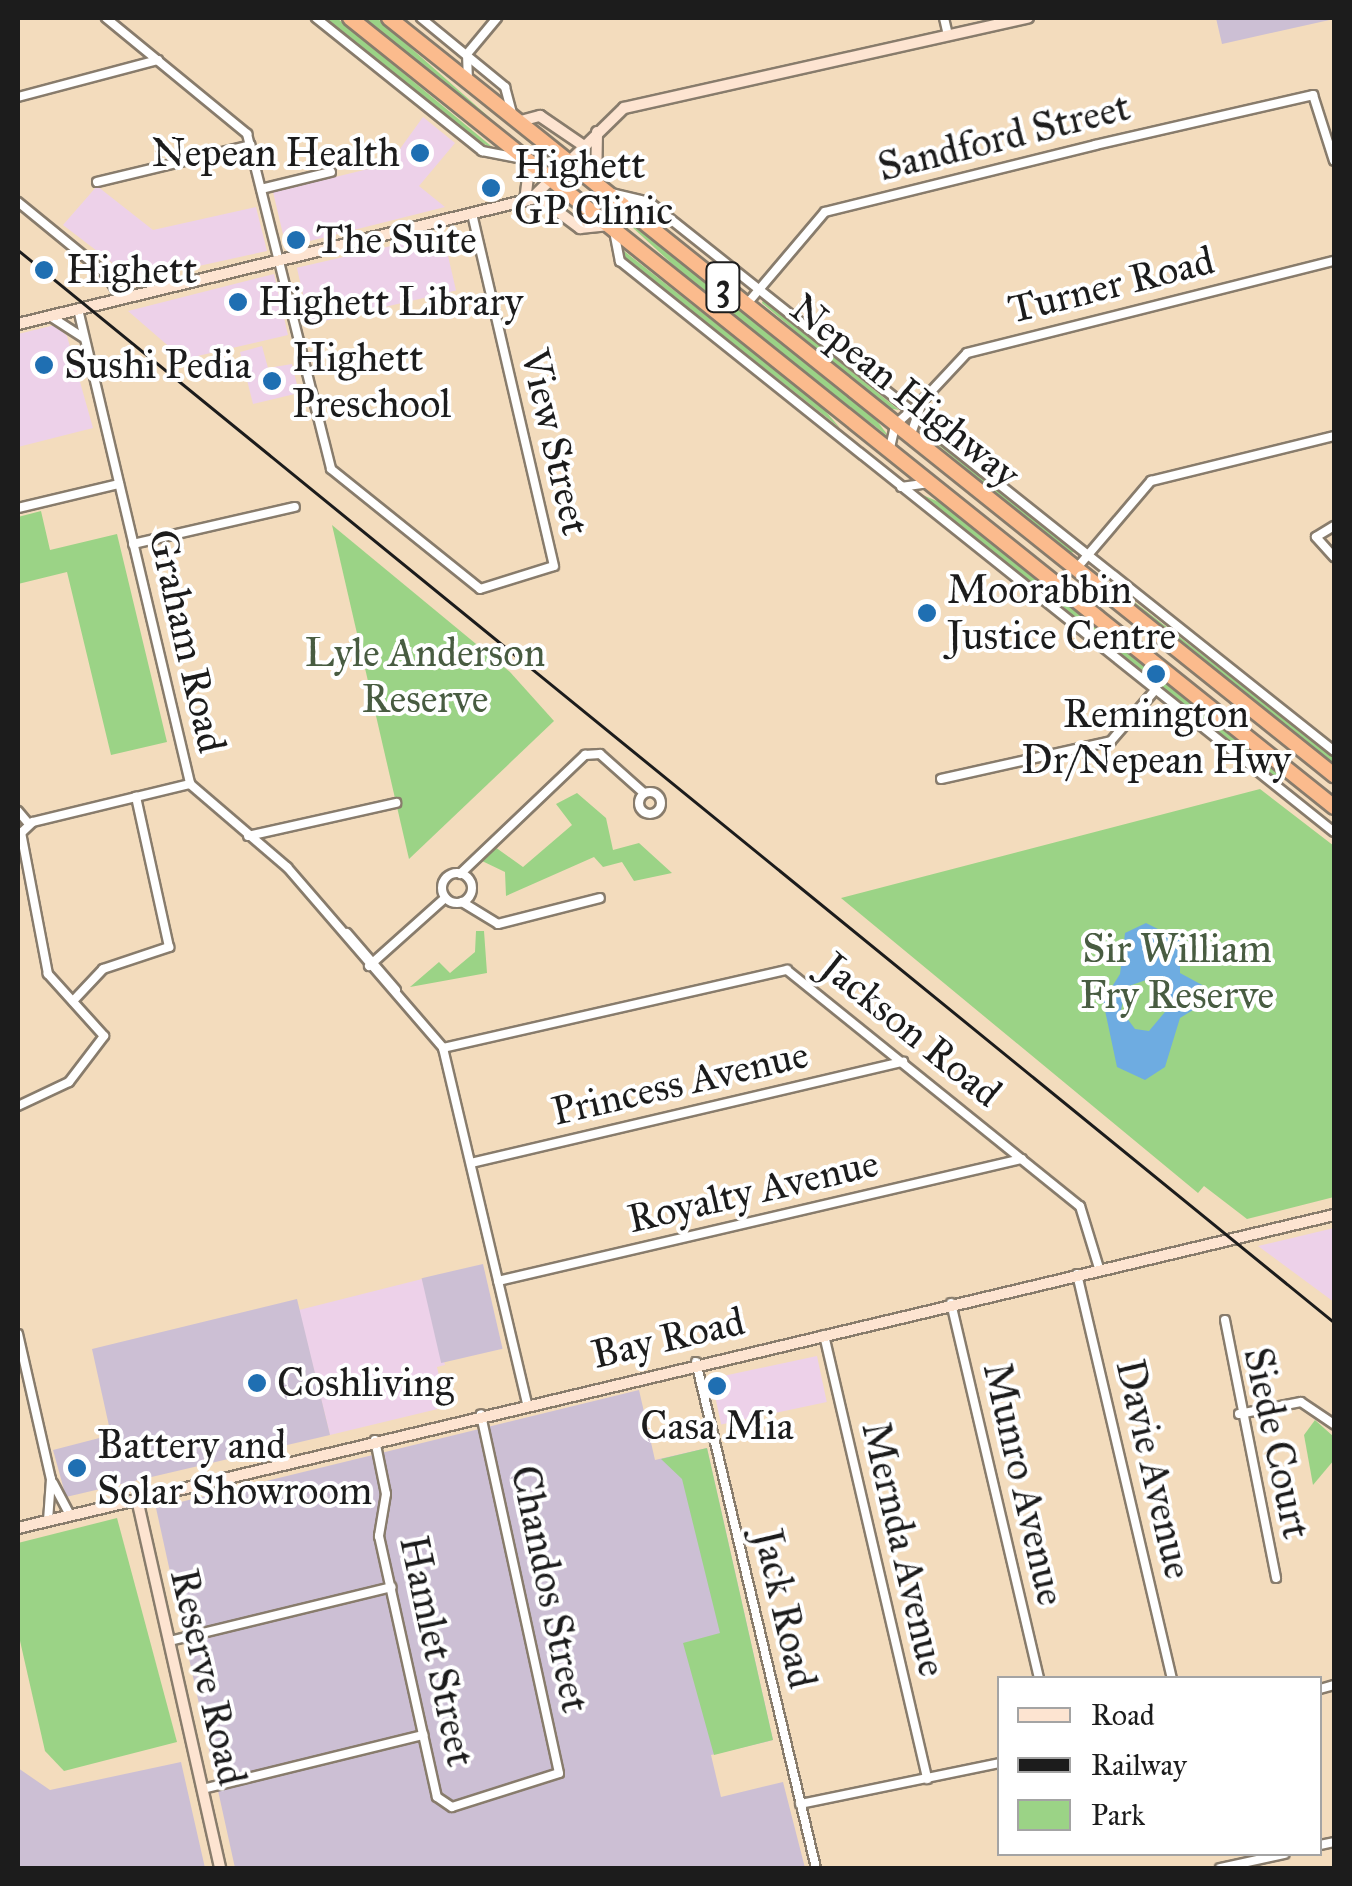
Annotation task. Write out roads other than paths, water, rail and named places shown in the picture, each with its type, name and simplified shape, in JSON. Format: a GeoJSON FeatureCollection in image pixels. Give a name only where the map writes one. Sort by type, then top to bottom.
{"type":"FeatureCollection","features":[{"type":"Feature","properties":{"kind":"highway","name":"Nepean Highway"},"geometry":{"type":"LineString","coordinates":[[350,18],[1334,807]]}},
{"type":"Feature","properties":{"kind":"highway","name":"Nepean Highway"},"geometry":{"type":"LineString","coordinates":[[389,18],[1334,775]]}},
{"type":"Feature","properties":{"kind":"highway"},"geometry":{"type":"LineString","coordinates":[[591,212],[601,190]]}},
{"type":"Feature","properties":{"kind":"highway"},"geometry":{"type":"LineString","coordinates":[[1295,776],[1310,756]]}},
{"type":"Feature","properties":{"kind":"street"},"geometry":{"type":"LineString","coordinates":[[106,18],[239,125],[250,145],[280,260]]}},
{"type":"Feature","properties":{"kind":"street"},"geometry":{"type":"LineString","coordinates":[[316,18],[482,151],[527,161],[525,201]]}},
{"type":"Feature","properties":{"kind":"street"},"geometry":{"type":"LineString","coordinates":[[421,18],[505,87],[514,120],[540,116],[584,146]]}},
{"type":"Feature","properties":{"kind":"street"},"geometry":{"type":"LineString","coordinates":[[468,82],[467,54],[497,18]]}},
{"type":"Feature","properties":{"kind":"street"},"geometry":{"type":"LineString","coordinates":[[944,18],[948,36]]}},
{"type":"Feature","properties":{"kind":"street"},"geometry":{"type":"LineString","coordinates":[[18,324],[525,201],[553,182],[597,131],[624,108],[1028,18]]}},
{"type":"Feature","properties":{"kind":"street"},"geometry":{"type":"LineString","coordinates":[[18,98],[158,60]]}},
{"type":"Feature","properties":{"kind":"street","name":"Sandford Street"},"geometry":{"type":"LineString","coordinates":[[746,305],[825,212],[1316,96],[1334,161]]}},
{"type":"Feature","properties":{"kind":"street"},"geometry":{"type":"LineString","coordinates":[[597,131],[601,190],[641,197],[909,409]]}},
{"type":"Feature","properties":{"kind":"street"},"geometry":{"type":"LineString","coordinates":[[96,182],[250,145]]}},
{"type":"Feature","properties":{"kind":"street"},"geometry":{"type":"LineString","coordinates":[[261,189],[331,172]]}},
{"type":"Feature","properties":{"kind":"street"},"geometry":{"type":"LineString","coordinates":[[537,196],[580,228],[610,228],[620,261],[1334,832]]}},
{"type":"Feature","properties":{"kind":"street"},"geometry":{"type":"LineString","coordinates":[[18,202],[106,274],[121,298]]}},
{"type":"Feature","properties":{"kind":"street","name":"View Street"},"geometry":{"type":"LineString","coordinates":[[280,260],[331,469],[480,590],[554,566],[472,214]]}},
{"type":"Feature","properties":{"kind":"street","name":"Turner Road"},"geometry":{"type":"LineString","coordinates":[[890,452],[896,426],[909,409],[974,350],[1334,262]]}},
{"type":"Feature","properties":{"kind":"street","name":"Graham Road"},"geometry":{"type":"LineString","coordinates":[[78,309],[190,784],[262,846],[373,962],[443,1048],[527,1402]]}},
{"type":"Feature","properties":{"kind":"street"},"geometry":{"type":"LineString","coordinates":[[48,316],[85,340]]}},
{"type":"Feature","properties":{"kind":"street","name":"Turner Road"},"geometry":{"type":"LineString","coordinates":[[910,437],[923,400]]}},
{"type":"Feature","properties":{"kind":"street","name":"Nepean Highway"},"geometry":{"type":"LineString","coordinates":[[843,415],[845,441]]}},
{"type":"Feature","properties":{"kind":"street"},"geometry":{"type":"LineString","coordinates":[[916,418],[1334,751]]}},
{"type":"Feature","properties":{"kind":"street"},"geometry":{"type":"LineString","coordinates":[[1076,569],[1151,481],[1334,436]]}},
{"type":"Feature","properties":{"kind":"street","name":"Nepean Highway"},"geometry":{"type":"LineString","coordinates":[[901,487],[928,483]]}},
{"type":"Feature","properties":{"kind":"street"},"geometry":{"type":"LineString","coordinates":[[18,508],[119,484]]}},
{"type":"Feature","properties":{"kind":"street"},"geometry":{"type":"LineString","coordinates":[[133,544],[295,507]]}},
{"type":"Feature","properties":{"kind":"street"},"geometry":{"type":"LineString","coordinates":[[1327,530],[1331,554]]}},
{"type":"Feature","properties":{"kind":"street"},"geometry":{"type":"LineString","coordinates":[[941,779],[1111,741],[1156,689]]}},
{"type":"Feature","properties":{"kind":"street"},"geometry":{"type":"LineString","coordinates":[[373,962],[586,755],[600,754],[644,793]]}},
{"type":"Feature","properties":{"kind":"street"},"geometry":{"type":"LineString","coordinates":[[1282,790],[1295,776]]}},
{"type":"Feature","properties":{"kind":"street"},"geometry":{"type":"LineString","coordinates":[[18,1106],[69,1082],[102,1044],[99,1020],[48,974],[18,845],[29,824],[190,784]]}},
{"type":"Feature","properties":{"kind":"street"},"geometry":{"type":"LineString","coordinates":[[74,1001],[103,969],[169,947],[136,797]]}},
{"type":"Feature","properties":{"kind":"street"},"geometry":{"type":"LineString","coordinates":[[248,836],[396,803]]}},
{"type":"Feature","properties":{"kind":"street"},"geometry":{"type":"LineString","coordinates":[[18,811],[29,824]]}},
{"type":"Feature","properties":{"kind":"street"},"geometry":{"type":"LineString","coordinates":[[262,846],[282,829]]}},
{"type":"Feature","properties":{"kind":"street"},"geometry":{"type":"LineString","coordinates":[[460,874],[472,886],[462,902]]}},
{"type":"Feature","properties":{"kind":"street"},"geometry":{"type":"LineString","coordinates":[[443,894],[498,924],[600,898]]}},
{"type":"Feature","properties":{"kind":"street","name":"Jackson Road"},"geometry":{"type":"LineString","coordinates":[[443,1048],[775,968],[903,1062],[1083,1210],[1098,1268]]}},
{"type":"Feature","properties":{"kind":"street","name":"Princess Avenue"},"geometry":{"type":"LineString","coordinates":[[471,1164],[903,1062]]}},
{"type":"Feature","properties":{"kind":"street","name":"Royalty Avenue"},"geometry":{"type":"LineString","coordinates":[[498,1281],[1022,1159]]}},
{"type":"Feature","properties":{"kind":"street","name":"Bay Road"},"geometry":{"type":"LineString","coordinates":[[18,1528],[527,1402],[1334,1214]]}},
{"type":"Feature","properties":{"kind":"street","name":"Davie Avenue"},"geometry":{"type":"LineString","coordinates":[[1077,1274],[1172,1676]]}},
{"type":"Feature","properties":{"kind":"street","name":"Munro Avenue"},"geometry":{"type":"LineString","coordinates":[[951,1303],[1038,1676]]}},
{"type":"Feature","properties":{"kind":"street","name":"Siede Court"},"geometry":{"type":"LineString","coordinates":[[1225,1320],[1239,1414],[1276,1578]]}},
{"type":"Feature","properties":{"kind":"street","name":"Mernda Avenue"},"geometry":{"type":"LineString","coordinates":[[824,1332],[927,1779]]}},
{"type":"Feature","properties":{"kind":"street"},"geometry":{"type":"LineString","coordinates":[[18,1334],[51,1480],[70,1515]]}},
{"type":"Feature","properties":{"kind":"street","name":"Jack Road"},"geometry":{"type":"LineString","coordinates":[[696,1362],[816,1868]]}},
{"type":"Feature","properties":{"kind":"street"},"geometry":{"type":"LineString","coordinates":[[18,1388],[30,1386]]}},
{"type":"Feature","properties":{"kind":"street"},"geometry":{"type":"LineString","coordinates":[[1239,1414],[1301,1402],[1334,1424]]}},
{"type":"Feature","properties":{"kind":"street","name":"Chandos Street"},"geometry":{"type":"LineString","coordinates":[[452,1807],[558,1776],[481,1414]]}},
{"type":"Feature","properties":{"kind":"street","name":"Hamlet Street"},"geometry":{"type":"LineString","coordinates":[[375,1440],[390,1587],[438,1800],[452,1807]]}},
{"type":"Feature","properties":{"kind":"street"},"geometry":{"type":"LineString","coordinates":[[48,1520],[51,1480]]}},
{"type":"Feature","properties":{"kind":"street","name":"Reserve Road"},"geometry":{"type":"LineString","coordinates":[[137,1499],[220,1868]]}},
{"type":"Feature","properties":{"kind":"street"},"geometry":{"type":"LineString","coordinates":[[170,1641],[390,1587]]}},
{"type":"Feature","properties":{"kind":"street"},"geometry":{"type":"LineString","coordinates":[[203,1789],[423,1735]]}},
{"type":"Feature","properties":{"kind":"street"},"geometry":{"type":"LineString","coordinates":[[801,1808],[997,1763]]}},
{"type":"Feature","properties":{"kind":"street"},"geometry":{"type":"LineString","coordinates":[[1220,1868],[1276,1856]]}},
{"type":"Feature","properties":{"kind":"water"},"geometry":{"type":"Polygon","coordinates":[[[1146,923],[1180,940],[1180,973],[1204,986],[1206,1002],[1180,1018],[1165,1067],[1145,1080],[1117,1067],[1103,1001],[1120,974],[1125,933],[1146,923]],[[1146,980],[1126,987],[1121,1010],[1135,1029],[1149,1031],[1170,1006],[1146,980]]]}},
{"type":"Feature","properties":{"kind":"railway"},"geometry":{"type":"LineString","coordinates":[[18,250],[1334,1322]]}},
{"type":"Feature","properties":{"kind":"place","name":"Nepean Health"},"geometry":{"type":"Point","coordinates":[420,153]}},
{"type":"Feature","properties":{"kind":"place","name":"Highett GP Clinic"},"geometry":{"type":"Point","coordinates":[491,188]}},
{"type":"Feature","properties":{"kind":"place","name":"The Suite"},"geometry":{"type":"Point","coordinates":[296,240]}},
{"type":"Feature","properties":{"kind":"place","name":"Highett"},"geometry":{"type":"Point","coordinates":[44,270]}},
{"type":"Feature","properties":{"kind":"place","name":"Highett Library"},"geometry":{"type":"Point","coordinates":[238,302]}},
{"type":"Feature","properties":{"kind":"place","name":"Sushi Pedia"},"geometry":{"type":"Point","coordinates":[44,365]}},
{"type":"Feature","properties":{"kind":"place","name":"Highett Preschool"},"geometry":{"type":"Point","coordinates":[272,381]}},
{"type":"Feature","properties":{"kind":"place","name":"Moorabbin Justice Centre"},"geometry":{"type":"Point","coordinates":[927,613]}},
{"type":"Feature","properties":{"kind":"place","name":"Remington Dr/Nepean Hwy"},"geometry":{"type":"Point","coordinates":[1156,674]}},
{"type":"Feature","properties":{"kind":"place","name":"Coshliving"},"geometry":{"type":"Point","coordinates":[257,1383]}},
{"type":"Feature","properties":{"kind":"place","name":"Casa Mia"},"geometry":{"type":"Point","coordinates":[717,1386]}},
{"type":"Feature","properties":{"kind":"place","name":"Battery and Solar Showroom"},"geometry":{"type":"Point","coordinates":[77,1468]}},
{"type":"Feature","properties":{"kind":"park label","name":"Lyle Anderson Reserve"},"geometry":{"type":"Point","coordinates":[425,676]}},
{"type":"Feature","properties":{"kind":"park label","name":"Sir William Fry Reserve"},"geometry":{"type":"Point","coordinates":[1177,972]}}]}
